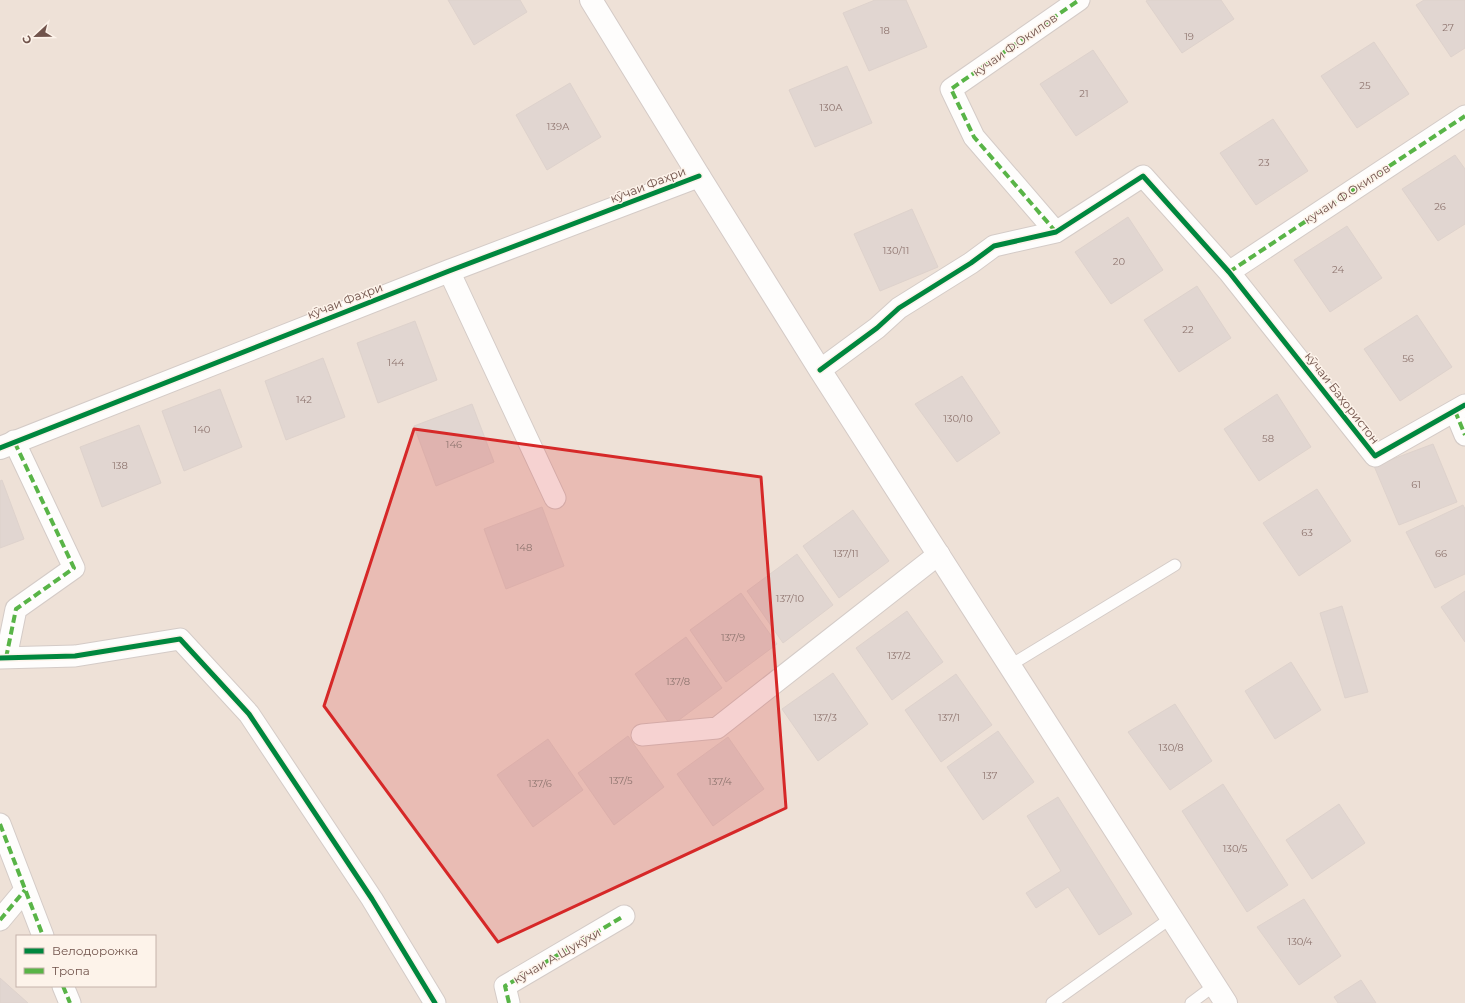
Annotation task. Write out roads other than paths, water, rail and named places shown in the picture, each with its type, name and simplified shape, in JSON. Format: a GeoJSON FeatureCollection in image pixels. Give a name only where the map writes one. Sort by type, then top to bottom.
{"type":"FeatureCollection","features":[{"type":"Feature","properties":{"kind":"main road"},"geometry":{"type":"LineString","coordinates":[[591,0],[820,370],[1220,994]]}},
{"type":"Feature","properties":{"kind":"main road","name":"кӯчаи Фахри"},"geometry":{"type":"LineString","coordinates":[[7,444],[450,271],[699,176]]}},
{"type":"Feature","properties":{"kind":"street","name":"кучаи Ф.Окилов"},"geometry":{"type":"LineString","coordinates":[[1056,232],[974,137],[951,89],[1079,0]]}},
{"type":"Feature","properties":{"kind":"street","name":"кучаи Ф.Окилов"},"geometry":{"type":"LineString","coordinates":[[1229,272],[1465,116]]}},
{"type":"Feature","properties":{"kind":"street"},"geometry":{"type":"LineString","coordinates":[[820,370],[877,328],[899,308],[971,263],[994,246],[1056,232],[1143,176],[1229,272]]}},
{"type":"Feature","properties":{"kind":"street"},"geometry":{"type":"LineString","coordinates":[[450,271],[554,498]]}},
{"type":"Feature","properties":{"kind":"street","name":"кӯчаи Баҳористон"},"geometry":{"type":"LineString","coordinates":[[1229,272],[1375,456],[1460,408]]}},
{"type":"Feature","properties":{"kind":"street"},"geometry":{"type":"LineString","coordinates":[[1460,408],[1465,435]]}},
{"type":"Feature","properties":{"kind":"street"},"geometry":{"type":"LineString","coordinates":[[7,444],[74,568],[16,609],[3,658],[75,656],[180,638],[249,714],[372,899],[435,1003]]}},
{"type":"Feature","properties":{"kind":"street"},"geometry":{"type":"LineString","coordinates":[[642,735],[717,728],[939,554]]}},
{"type":"Feature","properties":{"kind":"street"},"geometry":{"type":"LineString","coordinates":[[0,824],[43,935]]}},
{"type":"Feature","properties":{"kind":"street"},"geometry":{"type":"LineString","coordinates":[[0,920],[25,890]]}},
{"type":"Feature","properties":{"kind":"street","name":"кӯчаи А.Шукӯҳи"},"geometry":{"type":"LineString","coordinates":[[509,1003],[505,986],[624,916]]}},
{"type":"Feature","properties":{"kind":"street"},"geometry":{"type":"LineString","coordinates":[[63,987],[70,1003]]}},
{"type":"Feature","properties":{"kind":"lane"},"geometry":{"type":"LineString","coordinates":[[1009,666],[1175,565]]}},
{"type":"Feature","properties":{"kind":"lane"},"geometry":{"type":"LineString","coordinates":[[1052,1003],[1171,918]]}},
{"type":"Feature","properties":{"kind":"lane"},"geometry":{"type":"LineString","coordinates":[[1191,1003],[1220,994]]}}]}
